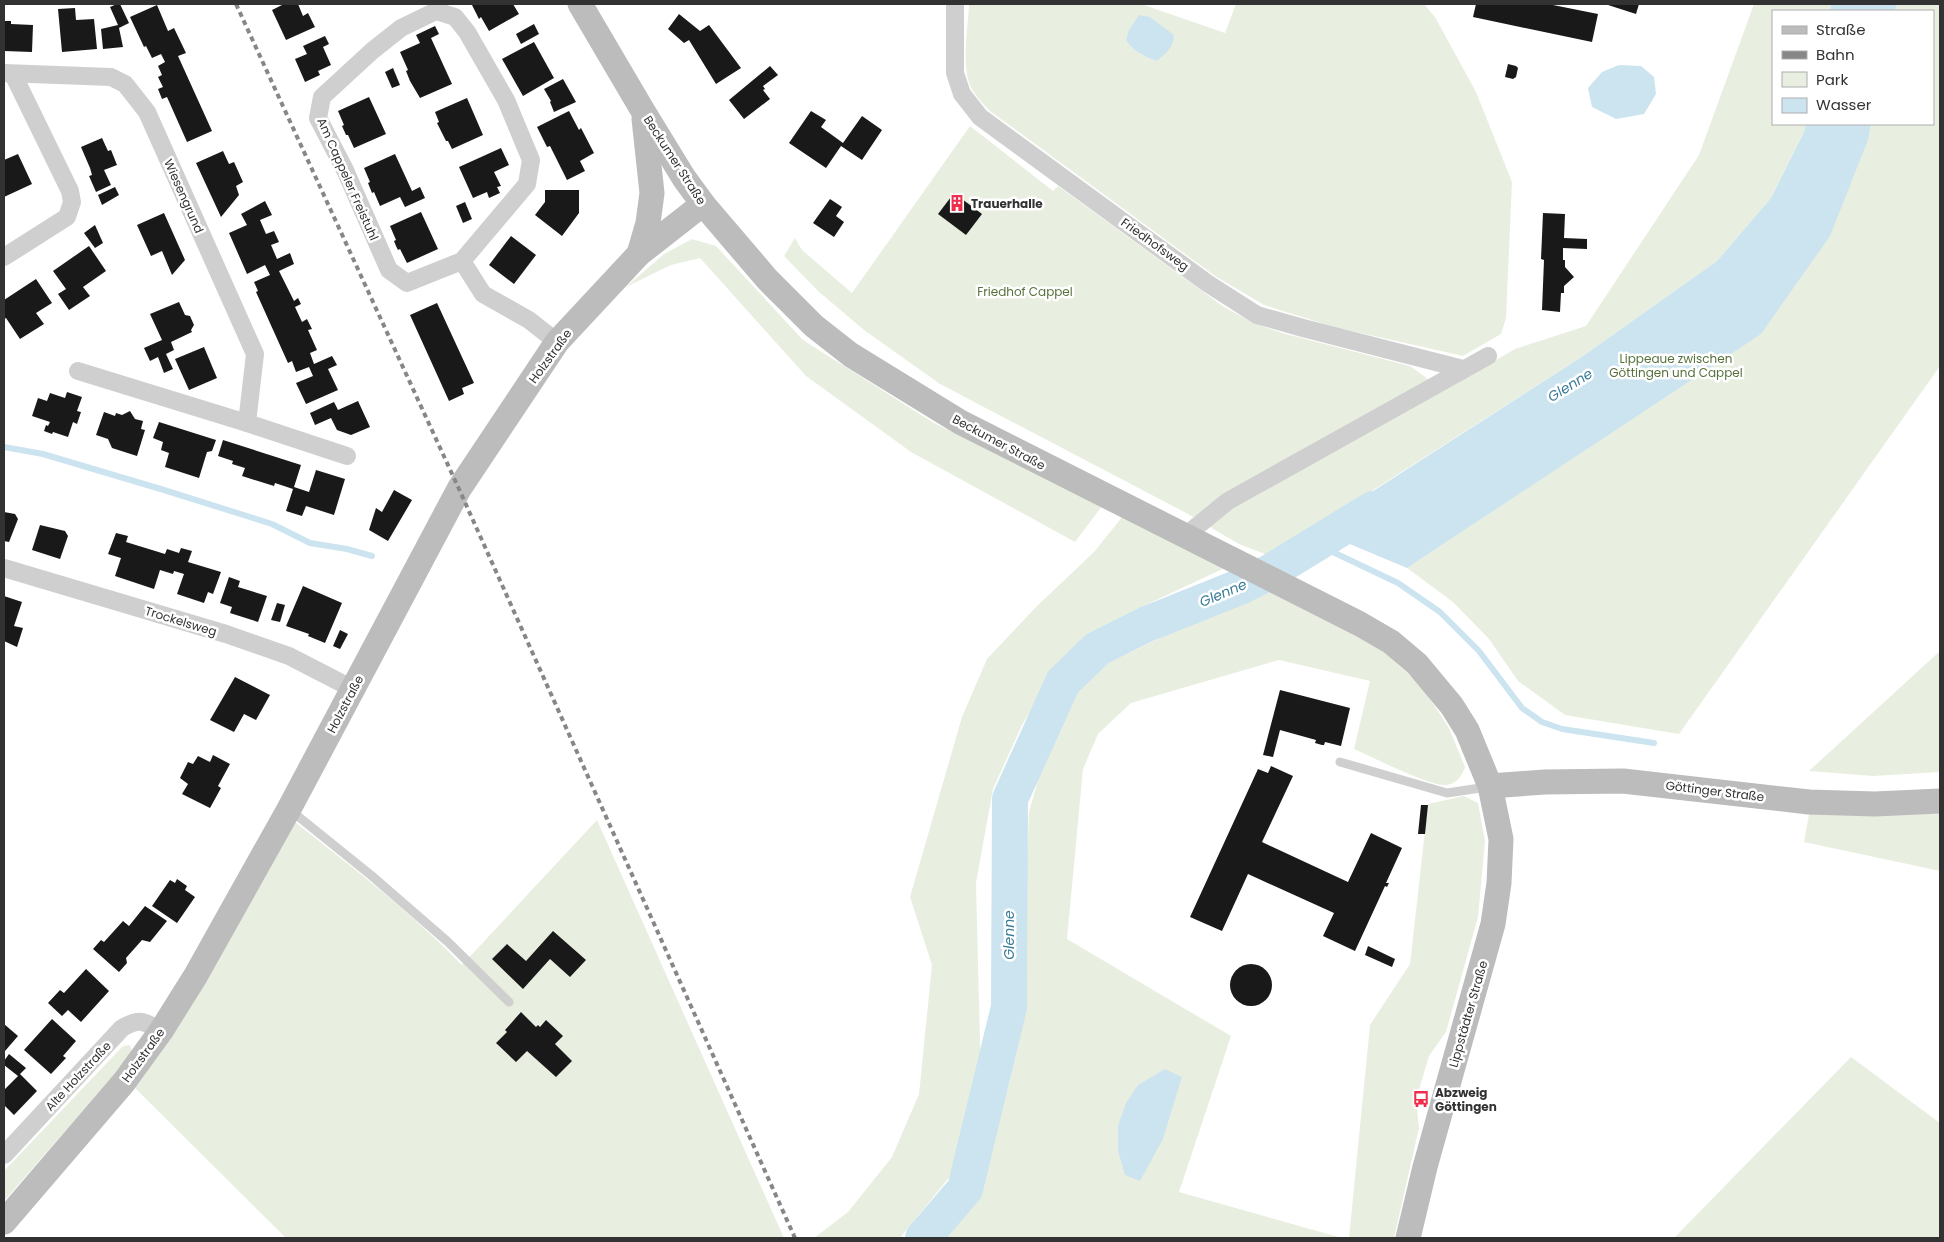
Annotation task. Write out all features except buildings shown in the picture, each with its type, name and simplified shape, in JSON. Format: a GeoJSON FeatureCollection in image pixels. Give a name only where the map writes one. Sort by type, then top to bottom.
{"type":"FeatureCollection","features":[{"type":"Feature","properties":{"kind":"main road","name":"Beckumer Straße"},"geometry":{"type":"LineString","coordinates":[[580,4],[684,178],[703,204],[767,279],[814,326],[851,355],[960,422],[1322,604],[1391,642],[1417,664],[1452,706],[1467,730],[1490,786]]}},
{"type":"Feature","properties":{"kind":"main road"},"geometry":{"type":"LineString","coordinates":[[639,254],[648,224],[652,193],[643,111]]}},
{"type":"Feature","properties":{"kind":"main road","name":"Holzstraße"},"geometry":{"type":"LineString","coordinates":[[4,1222],[124,1082],[161,1031],[196,976],[289,809],[459,489],[558,342],[639,254],[703,204]]}},
{"type":"Feature","properties":{"kind":"main road","name":"Göttinger Straße"},"geometry":{"type":"LineString","coordinates":[[1490,786],[1544,782],[1622,781],[1810,802],[1875,804],[1940,801]]}},
{"type":"Feature","properties":{"kind":"main road","name":"Lippstädter Straße"},"geometry":{"type":"LineString","coordinates":[[1408,1238],[1425,1167],[1493,924],[1499,883],[1501,838],[1490,786]]}},
{"type":"Feature","properties":{"kind":"street","name":"Friedhofsweg"},"geometry":{"type":"LineString","coordinates":[[955,4],[955,73],[962,94],[980,117],[1207,283],[1257,315],[1463,368]]}},
{"type":"Feature","properties":{"kind":"street","name":"Am Cappeler Freistuhl"},"geometry":{"type":"LineString","coordinates":[[436,11],[455,17],[467,32],[506,100],[531,160],[527,184],[462,261],[407,283],[389,270],[344,170],[318,118],[322,97],[372,51],[402,28],[436,11]]}},
{"type":"Feature","properties":{"kind":"street","name":"Wiesengrund"},"geometry":{"type":"LineString","coordinates":[[4,257],[67,217],[72,202],[70,190],[8,74],[110,77],[125,84],[147,112],[255,354],[247,423]]}},
{"type":"Feature","properties":{"kind":"street"},"geometry":{"type":"LineString","coordinates":[[462,261],[484,294],[529,320],[558,342]]}},
{"type":"Feature","properties":{"kind":"street"},"geometry":{"type":"LineString","coordinates":[[1186,536],[1228,501],[1463,368],[1488,356]]}},
{"type":"Feature","properties":{"kind":"street"},"geometry":{"type":"LineString","coordinates":[[78,370],[348,456]]}},
{"type":"Feature","properties":{"kind":"street","name":"Trockelsweg"},"geometry":{"type":"LineString","coordinates":[[4,568],[226,634],[280,653],[353,689]]}},
{"type":"Feature","properties":{"kind":"street","name":"Alte Holzstraße"},"geometry":{"type":"LineString","coordinates":[[4,1155],[122,1028],[134,1021],[145,1022],[161,1031]]}},
{"type":"Feature","properties":{"kind":"lane"},"geometry":{"type":"LineString","coordinates":[[1340,762],[1447,793],[1490,786]]}},
{"type":"Feature","properties":{"kind":"lane"},"geometry":{"type":"LineString","coordinates":[[289,809],[372,876],[434,930],[509,1002]]}},
{"type":"Feature","properties":{"kind":"green space"},"geometry":{"type":"Polygon","coordinates":[[[969,4],[1141,4],[1225,33],[1236,4],[1424,4],[1435,17],[1476,92],[1512,182],[1506,318],[1501,334],[1463,356],[1334,327],[1264,305],[1215,276],[984,105],[973,91],[967,74],[966,54],[969,4]],[[1150,17],[1131,47],[1142,55],[1156,61],[1174,36],[1150,17]]]}},
{"type":"Feature","properties":{"kind":"green space","name":"Friedhof Cappel"},"geometry":{"type":"Polygon","coordinates":[[[1754,4],[1831,4],[1830,10],[1772,10],[1772,125],[1806,125],[1771,198],[1717,261],[1583,356],[1270,556],[1239,544],[1188,514],[940,384],[864,330],[818,291],[784,256],[795,238],[802,250],[852,293],[970,126],[1053,191],[1058,186],[1224,307],[1254,323],[1282,333],[1410,366],[1441,392],[1515,349],[1586,326],[1699,155],[1754,4]]]}},
{"type":"Feature","properties":{"kind":"green space"},"geometry":{"type":"Polygon","coordinates":[[[1850,4],[1940,4],[1940,366],[1679,734],[1565,715],[1518,681],[1489,639],[1453,602],[1407,568],[1651,406],[1754,242],[1811,125],[1934,125],[1934,10],[1848,10],[1850,4]]]}},
{"type":"Feature","properties":{"kind":"green space"},"geometry":{"type":"Polygon","coordinates":[[[692,239],[716,246],[803,340],[934,423],[1102,506],[1075,542],[911,452],[806,376],[700,258],[671,265],[626,287],[664,254],[692,239]]]}},
{"type":"Feature","properties":{"kind":"green space"},"geometry":{"type":"Polygon","coordinates":[[[1123,516],[1227,567],[1137,609],[1089,640],[1053,672],[1022,725],[993,789],[976,883],[981,1079],[956,1169],[900,1238],[814,1238],[848,1212],[892,1157],[919,1094],[932,965],[910,897],[962,717],[987,659],[1036,607],[1094,552],[1123,516]]]}},
{"type":"Feature","properties":{"kind":"green space"},"geometry":{"type":"Polygon","coordinates":[[[1273,590],[1322,615],[1384,652],[1421,685],[1449,728],[1465,767],[1461,776],[1451,784],[1440,785],[1416,777],[1354,749],[1370,681],[1279,660],[1131,703],[1098,734],[1083,769],[1067,939],[1231,1036],[1179,1192],[1342,1238],[943,1238],[978,1190],[1010,1080],[1021,999],[1029,812],[1050,737],[1076,689],[1107,664],[1162,637],[1273,590]]]}},
{"type":"Feature","properties":{"kind":"green space"},"geometry":{"type":"Polygon","coordinates":[[[1940,651],[1940,772],[1873,776],[1809,771],[1940,651]]]}},
{"type":"Feature","properties":{"kind":"green space"},"geometry":{"type":"Polygon","coordinates":[[[1464,796],[1478,803],[1485,841],[1478,917],[1446,1032],[1429,1056],[1416,1100],[1419,1128],[1394,1238],[1349,1238],[1370,1025],[1410,964],[1428,804],[1464,796]]]}},
{"type":"Feature","properties":{"kind":"green space"},"geometry":{"type":"Polygon","coordinates":[[[1940,809],[1940,871],[1804,842],[1809,814],[1940,809]]]}},
{"type":"Feature","properties":{"kind":"green space"},"geometry":{"type":"Polygon","coordinates":[[[597,820],[784,1238],[286,1238],[134,1087],[295,822],[402,908],[462,965],[597,820]]]}},
{"type":"Feature","properties":{"kind":"green space"},"geometry":{"type":"Polygon","coordinates":[[[130,1045],[132,1052],[115,1074],[4,1201],[4,1171],[123,1046],[130,1045]]]}},
{"type":"Feature","properties":{"kind":"green space"},"geometry":{"type":"Polygon","coordinates":[[[1851,1057],[1940,1123],[1940,1238],[1674,1238],[1851,1057]]]}},
{"type":"Feature","properties":{"kind":"water"},"geometry":{"type":"Polygon","coordinates":[[[1831,4],[1896,4],[1895,10],[1830,10],[1831,4]]]}},
{"type":"Feature","properties":{"kind":"water"},"geometry":{"type":"Polygon","coordinates":[[[1139,15],[1150,17],[1174,35],[1168,50],[1156,61],[1139,53],[1126,40],[1129,30],[1139,15]]]}},
{"type":"Feature","properties":{"kind":"water"},"geometry":{"type":"Polygon","coordinates":[[[1619,65],[1641,66],[1654,77],[1656,94],[1644,114],[1616,119],[1592,107],[1588,88],[1602,72],[1619,65]]]}},
{"type":"Feature","properties":{"kind":"water"},"geometry":{"type":"Polygon","coordinates":[[[1806,125],[1871,125],[1868,140],[1830,236],[1761,334],[1407,568],[1314,529],[1583,356],[1717,261],[1771,198],[1806,125]]]}},
{"type":"Feature","properties":{"kind":"water"},"geometry":{"type":"Polygon","coordinates":[[[1165,1069],[1182,1077],[1163,1139],[1140,1181],[1125,1175],[1118,1151],[1118,1126],[1126,1103],[1138,1085],[1165,1069]]]}},
{"type":"Feature","properties":{"kind":"waterway"},"geometry":{"type":"LineString","coordinates":[[4,447],[43,454],[164,490],[272,524],[310,543],[347,549],[372,556]]}},
{"type":"Feature","properties":{"kind":"waterway","name":"Glenne"},"geometry":{"type":"LineString","coordinates":[[923,1238],[965,1189],[1009,1007],[1010,799],[1063,682],[1097,649],[1147,624],[1242,586],[1270,572],[1373,509]]}},
{"type":"Feature","properties":{"kind":"waterway"},"geometry":{"type":"LineString","coordinates":[[1316,544],[1398,583],[1440,612],[1479,651],[1522,708],[1542,722],[1562,729],[1654,743]]}},
{"type":"Feature","properties":{"kind":"railway"},"geometry":{"type":"LineString","coordinates":[[236,4],[459,489],[795,1238]]}},
{"type":"Feature","properties":{"kind":"place","name":"Trauerhalle"},"geometry":{"type":"Point","coordinates":[957,203]}},
{"type":"Feature","properties":{"kind":"place","name":"Abzweig Göttingen"},"geometry":{"type":"Point","coordinates":[1421,1099]}},
{"type":"Feature","properties":{"kind":"park label","name":"Lippeaue zwischen Göttingen und Cappel"},"geometry":{"type":"Point","coordinates":[1676,365]}}]}
